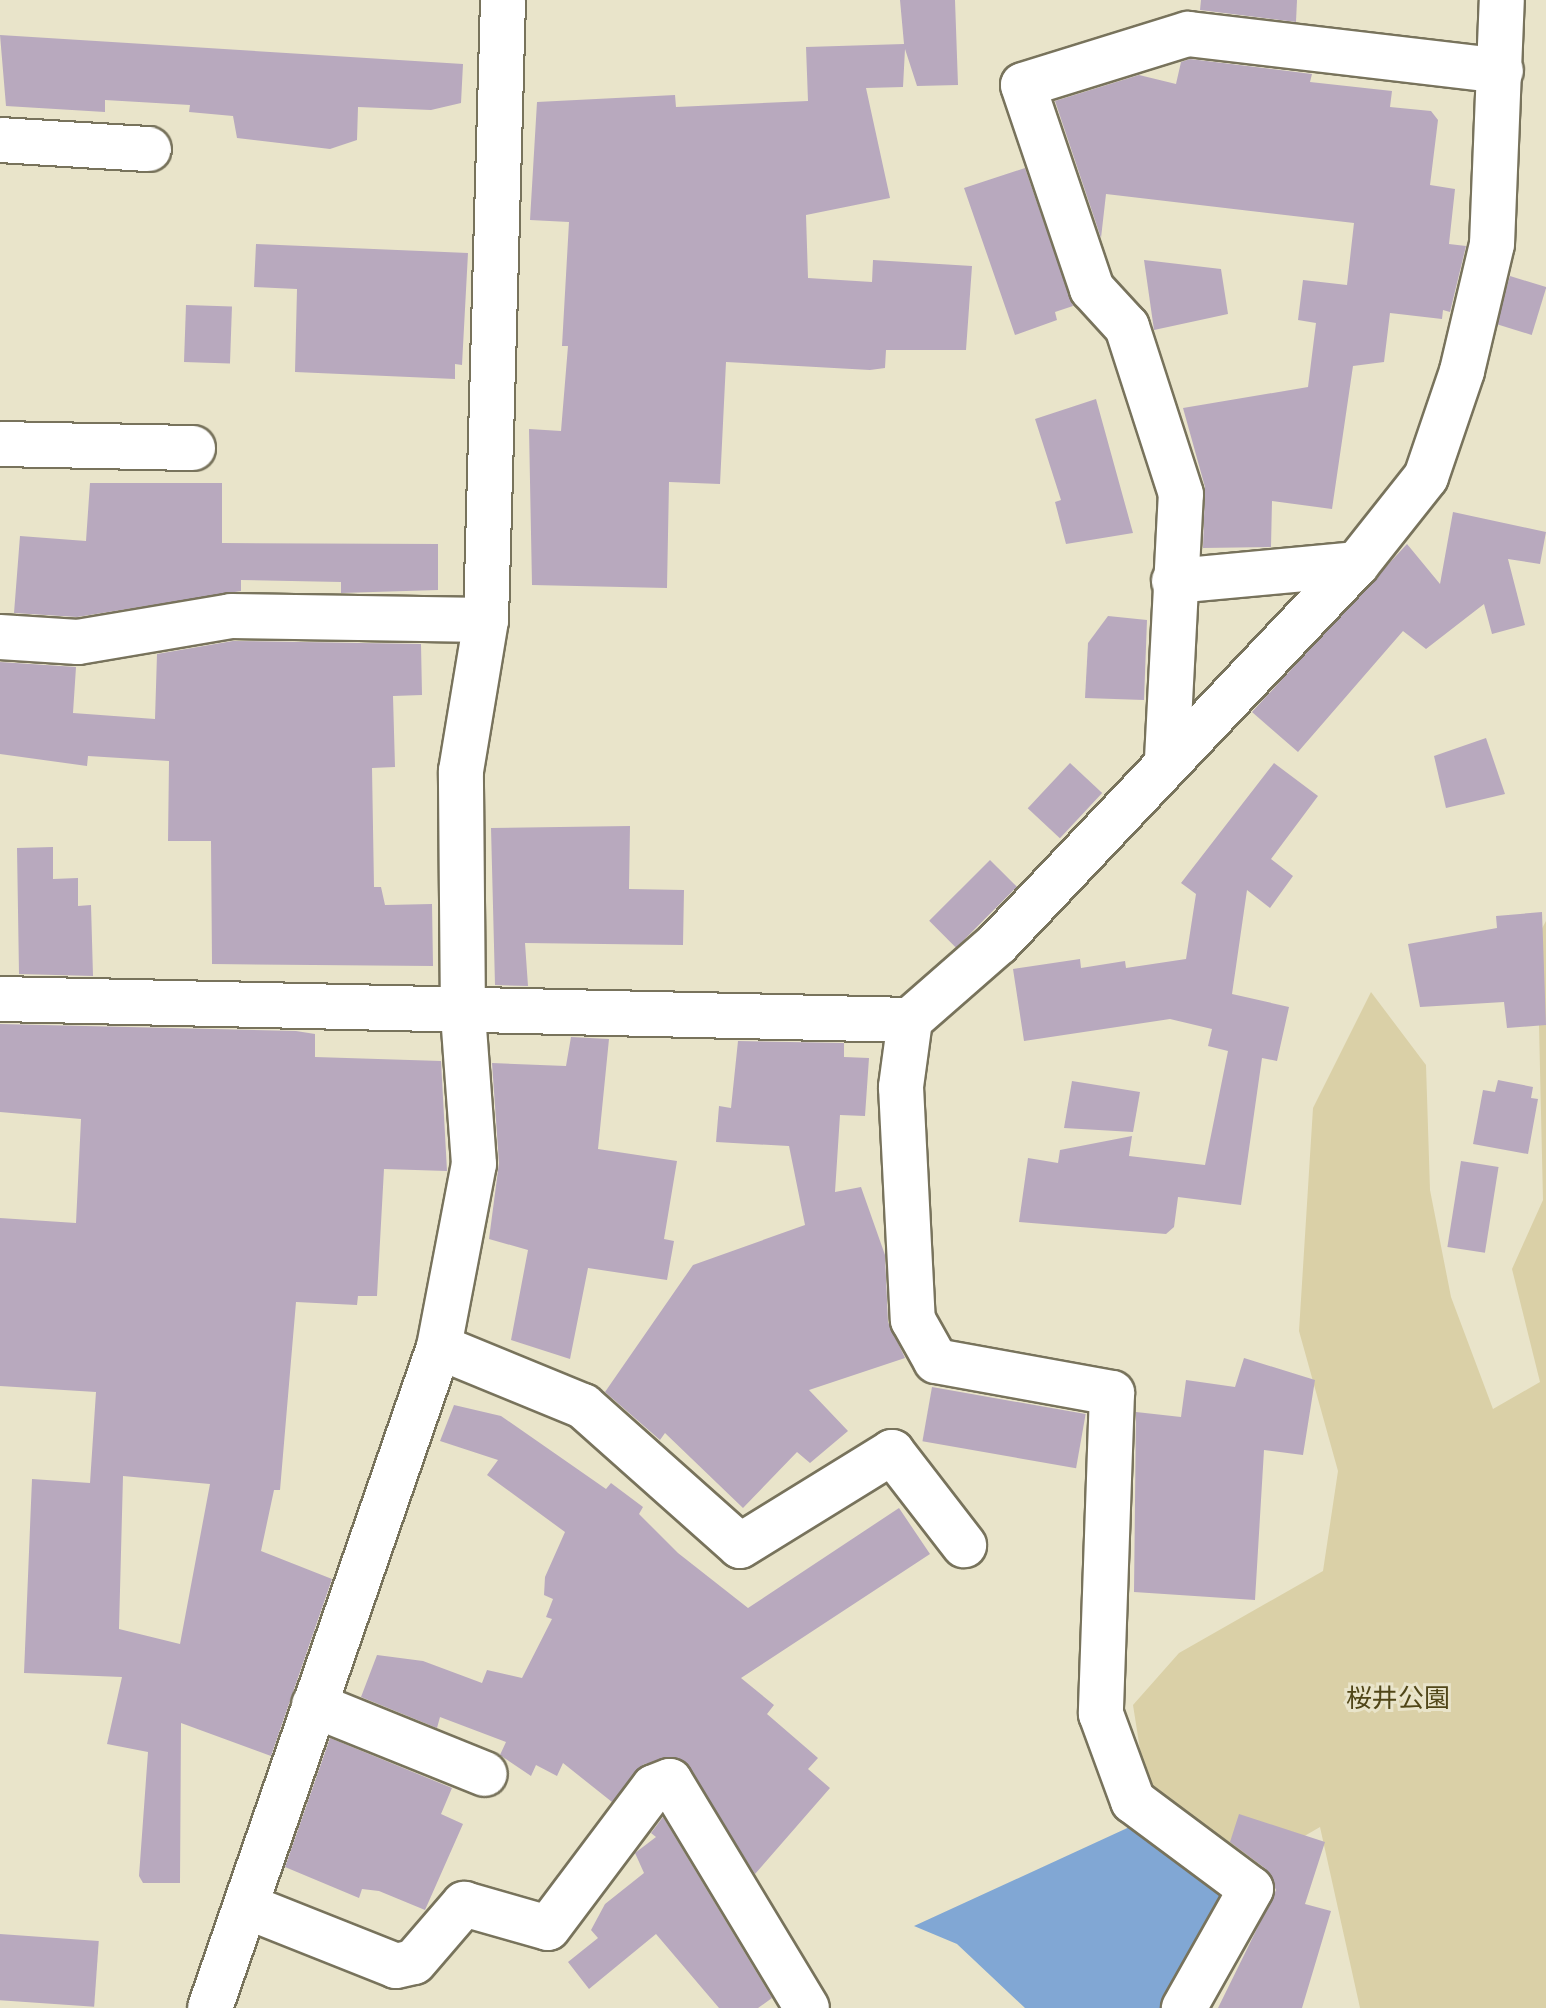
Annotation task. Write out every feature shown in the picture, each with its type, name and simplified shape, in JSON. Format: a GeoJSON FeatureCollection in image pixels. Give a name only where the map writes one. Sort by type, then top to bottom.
{"type":"FeatureCollection","features":[{"type":"Feature","properties":{"kind":"street"},"geometry":{"type":"LineString","coordinates":[[210,2008],[248,1907],[314,1705],[439,1347],[474,1164],[463,1015],[461,771],[486,620],[503,0]]}},
{"type":"Feature","properties":{"kind":"street"},"geometry":{"type":"LineString","coordinates":[[1184,2008],[1251,1889],[1133,1801],[1101,1714],[1112,1393],[936,1361],[913,1320],[902,1223],[901,1087],[910,1020],[998,943],[1167,759],[1357,564],[1426,477],[1462,371],[1492,244],[1502,0]]}},
{"type":"Feature","properties":{"kind":"street"},"geometry":{"type":"LineString","coordinates":[[1167,759],[1174,581],[1181,494],[1127,327],[1092,289],[1023,85],[1187,17],[1501,71]]}},
{"type":"Feature","properties":{"kind":"street"},"geometry":{"type":"LineString","coordinates":[[0,140],[149,149]]}},
{"type":"Feature","properties":{"kind":"street"},"geometry":{"type":"LineString","coordinates":[[0,444],[193,448]]}},
{"type":"Feature","properties":{"kind":"street"},"geometry":{"type":"LineString","coordinates":[[1174,581],[1357,564]]}},
{"type":"Feature","properties":{"kind":"street"},"geometry":{"type":"LineString","coordinates":[[0,637],[78,642],[231,616],[486,620]]}},
{"type":"Feature","properties":{"kind":"street"},"geometry":{"type":"LineString","coordinates":[[0,999],[463,1015],[773,1012],[910,1020]]}},
{"type":"Feature","properties":{"kind":"street"},"geometry":{"type":"LineString","coordinates":[[439,1347],[583,1406],[740,1546],[892,1452],[964,1545]]}},
{"type":"Feature","properties":{"kind":"street"},"geometry":{"type":"LineString","coordinates":[[314,1705],[485,1774]]}},
{"type":"Feature","properties":{"kind":"street"},"geometry":{"type":"LineString","coordinates":[[248,1907],[396,1966],[414,1962],[464,1904],[548,1928],[654,1787],[670,1781],[807,2008]]}},
{"type":"Feature","properties":{"kind":"green space","name":"桜井公園"},"geometry":{"type":"Polygon","coordinates":[[[1546,921],[1546,2008],[1360,2008],[1320,1827],[1258,1863],[1145,1781],[1133,1705],[1179,1653],[1323,1571],[1338,1471],[1299,1331],[1313,1108],[1371,992],[1426,1065],[1430,1190],[1451,1297],[1493,1409],[1540,1382],[1512,1269],[1543,1200],[1537,938],[1546,921]]]}},
{"type":"Feature","properties":{"kind":"water"},"geometry":{"type":"Polygon","coordinates":[[[1136,1824],[1234,1904],[1173,2008],[1025,2008],[957,1944],[914,1926],[1136,1824]]]}},
{"type":"Feature","properties":{"kind":"building"},"geometry":{"type":"Polygon","coordinates":[[[900,0],[955,0],[958,85],[917,86],[905,49],[903,87],[866,88],[890,198],[806,215],[808,278],[872,282],[873,260],[972,266],[966,350],[886,350],[885,368],[870,370],[726,362],[720,484],[669,482],[667,588],[532,585],[529,429],[561,431],[568,346],[562,346],[569,222],[530,220],[537,102],[675,95],[676,107],[808,101],[806,47],[904,44],[900,0]]]}},
{"type":"Feature","properties":{"kind":"building"},"geometry":{"type":"Polygon","coordinates":[[[1201,0],[1297,0],[1296,22],[1200,10],[1201,0]]]}},
{"type":"Feature","properties":{"kind":"building"},"geometry":{"type":"Polygon","coordinates":[[[0,35],[463,64],[461,103],[431,110],[358,107],[357,140],[330,149],[237,138],[233,116],[189,112],[190,105],[105,100],[105,112],[6,106],[0,35]]]}},
{"type":"Feature","properties":{"kind":"building"},"geometry":{"type":"Polygon","coordinates":[[[1190,59],[1312,74],[1310,82],[1392,91],[1390,107],[1431,111],[1438,120],[1430,185],[1455,189],[1449,244],[1466,246],[1450,312],[1443,310],[1442,319],[1390,313],[1384,362],[1353,366],[1332,509],[1272,501],[1271,547],[1203,548],[1205,487],[1183,408],[1308,387],[1316,323],[1298,320],[1303,280],[1347,285],[1354,223],[1106,194],[1101,238],[1055,101],[1139,75],[1176,84],[1181,62],[1190,59]]]}},
{"type":"Feature","properties":{"kind":"building"},"geometry":{"type":"Polygon","coordinates":[[[1025,168],[1073,306],[1055,312],[1057,320],[1015,335],[964,188],[1025,168]]]}},
{"type":"Feature","properties":{"kind":"building"},"geometry":{"type":"Polygon","coordinates":[[[256,244],[468,253],[462,365],[455,364],[455,379],[295,372],[297,289],[254,287],[256,244]]]}},
{"type":"Feature","properties":{"kind":"building"},"geometry":{"type":"Polygon","coordinates":[[[1144,260],[1221,269],[1228,314],[1154,330],[1144,260]]]}},
{"type":"Feature","properties":{"kind":"building"},"geometry":{"type":"Polygon","coordinates":[[[1510,276],[1546,287],[1532,335],[1495,324],[1510,276]]]}},
{"type":"Feature","properties":{"kind":"building"},"geometry":{"type":"Polygon","coordinates":[[[186,305],[232,307],[230,364],[184,362],[186,305]]]}},
{"type":"Feature","properties":{"kind":"building"},"geometry":{"type":"Polygon","coordinates":[[[1096,399],[1133,533],[1066,544],[1055,502],[1061,500],[1035,419],[1096,399]]]}},
{"type":"Feature","properties":{"kind":"building"},"geometry":{"type":"Polygon","coordinates":[[[90,483],[222,483],[222,543],[438,544],[438,590],[341,593],[341,582],[241,580],[241,591],[77,617],[14,613],[20,536],[86,541],[90,483]]]}},
{"type":"Feature","properties":{"kind":"building"},"geometry":{"type":"Polygon","coordinates":[[[1453,512],[1546,532],[1540,564],[1508,559],[1525,625],[1492,634],[1484,604],[1426,649],[1403,631],[1298,752],[1252,712],[1407,544],[1440,584],[1453,512]]]}},
{"type":"Feature","properties":{"kind":"building"},"geometry":{"type":"Polygon","coordinates":[[[1108,616],[1147,620],[1144,700],[1085,698],[1088,643],[1108,616]]]}},
{"type":"Feature","properties":{"kind":"building"},"geometry":{"type":"Polygon","coordinates":[[[233,641],[421,644],[422,695],[393,696],[395,767],[372,768],[374,887],[381,887],[385,905],[432,904],[433,966],[212,964],[211,841],[168,841],[169,761],[88,756],[87,766],[0,754],[0,662],[76,667],[73,713],[155,719],[157,654],[233,641]]]}},
{"type":"Feature","properties":{"kind":"building"},"geometry":{"type":"Polygon","coordinates":[[[1486,738],[1505,794],[1446,808],[1434,756],[1486,738]]]}},
{"type":"Feature","properties":{"kind":"building"},"geometry":{"type":"Polygon","coordinates":[[[1070,763],[1102,793],[1060,838],[1028,808],[1070,763]]]}},
{"type":"Feature","properties":{"kind":"building"},"geometry":{"type":"Polygon","coordinates":[[[1274,763],[1318,796],[1271,859],[1293,876],[1270,908],[1247,890],[1232,994],[1289,1007],[1277,1061],[1262,1058],[1241,1205],[1178,1197],[1174,1227],[1166,1234],[1019,1222],[1028,1158],[1058,1163],[1060,1150],[1132,1136],[1129,1156],[1205,1165],[1228,1051],[1208,1046],[1212,1029],[1170,1019],[1024,1041],[1013,969],[1080,959],[1081,968],[1125,961],[1126,968],[1186,959],[1196,894],[1181,883],[1274,763]]]}},
{"type":"Feature","properties":{"kind":"building"},"geometry":{"type":"Polygon","coordinates":[[[630,826],[629,889],[684,890],[683,945],[525,943],[528,986],[495,985],[491,828],[630,826]]]}},
{"type":"Feature","properties":{"kind":"building"},"geometry":{"type":"Polygon","coordinates":[[[53,847],[53,879],[78,878],[78,906],[91,905],[93,976],[19,974],[17,848],[53,847]]]}},
{"type":"Feature","properties":{"kind":"building"},"geometry":{"type":"Polygon","coordinates":[[[990,860],[1017,887],[956,948],[929,921],[990,860]]]}},
{"type":"Feature","properties":{"kind":"building"},"geometry":{"type":"Polygon","coordinates":[[[1542,912],[1546,1025],[1507,1028],[1504,1002],[1420,1007],[1408,944],[1497,928],[1496,916],[1542,912]]]}},
{"type":"Feature","properties":{"kind":"building"},"geometry":{"type":"Polygon","coordinates":[[[0,1024],[296,1031],[315,1034],[315,1057],[441,1061],[447,1171],[384,1169],[377,1296],[358,1296],[357,1305],[296,1302],[280,1490],[274,1490],[261,1551],[332,1579],[271,1756],[181,1723],[180,1883],[143,1883],[139,1876],[148,1752],[107,1744],[122,1677],[24,1673],[32,1479],[90,1483],[96,1392],[0,1386],[0,1218],[76,1223],[81,1119],[0,1112],[0,1024]],[[123,1476],[119,1629],[180,1644],[210,1484],[123,1476]]]}},
{"type":"Feature","properties":{"kind":"building"},"geometry":{"type":"Polygon","coordinates":[[[571,1037],[609,1039],[598,1149],[677,1161],[664,1239],[674,1241],[667,1280],[588,1268],[570,1359],[511,1340],[528,1250],[489,1239],[499,1163],[492,1063],[566,1066],[571,1037]]]}},
{"type":"Feature","properties":{"kind":"building"},"geometry":{"type":"Polygon","coordinates":[[[738,1041],[844,1043],[844,1057],[869,1058],[865,1116],[840,1115],[835,1192],[861,1187],[885,1255],[888,1322],[905,1358],[809,1390],[848,1431],[810,1463],[797,1452],[743,1508],[665,1433],[660,1440],[605,1392],[693,1265],[805,1225],[789,1146],[716,1142],[719,1106],[731,1108],[738,1041]]]}},
{"type":"Feature","properties":{"kind":"building"},"geometry":{"type":"Polygon","coordinates":[[[1498,1080],[1533,1087],[1531,1098],[1538,1099],[1528,1154],[1473,1144],[1483,1090],[1495,1092],[1498,1080]]]}},
{"type":"Feature","properties":{"kind":"building"},"geometry":{"type":"Polygon","coordinates":[[[1072,1081],[1140,1092],[1133,1132],[1064,1128],[1072,1081]]]}},
{"type":"Feature","properties":{"kind":"building"},"geometry":{"type":"Polygon","coordinates":[[[1461,1161],[1499,1167],[1485,1253],[1447,1247],[1461,1161]]]}},
{"type":"Feature","properties":{"kind":"building"},"geometry":{"type":"Polygon","coordinates":[[[1244,1358],[1315,1380],[1303,1455],[1264,1450],[1255,1600],[1134,1592],[1136,1412],[1181,1417],[1186,1380],[1235,1387],[1244,1358]]]}},
{"type":"Feature","properties":{"kind":"building"},"geometry":{"type":"Polygon","coordinates":[[[932,1387],[1086,1414],[1076,1468],[922,1441],[932,1387]]]}},
{"type":"Feature","properties":{"kind":"building"},"geometry":{"type":"Polygon","coordinates":[[[454,1405],[501,1416],[606,1489],[611,1483],[643,1507],[639,1514],[678,1553],[748,1608],[899,1508],[930,1554],[741,1678],[774,1705],[767,1714],[818,1758],[808,1769],[830,1788],[755,1874],[683,1760],[644,1764],[612,1802],[563,1763],[557,1776],[536,1765],[531,1776],[500,1755],[506,1742],[440,1717],[437,1728],[361,1697],[377,1655],[423,1661],[482,1683],[487,1670],[522,1678],[552,1619],[546,1617],[553,1599],[544,1595],[545,1577],[565,1532],[487,1475],[498,1460],[440,1441],[454,1405]]]}},
{"type":"Feature","properties":{"kind":"building"},"geometry":{"type":"Polygon","coordinates":[[[330,1738],[452,1788],[441,1814],[463,1824],[425,1910],[379,1891],[362,1889],[359,1898],[285,1867],[330,1738]]]}},
{"type":"Feature","properties":{"kind":"building"},"geometry":{"type":"Polygon","coordinates":[[[1239,1814],[1325,1842],[1305,1904],[1331,1911],[1302,2008],[1218,2008],[1276,1890],[1266,1869],[1230,1842],[1239,1814]]]}},
{"type":"Feature","properties":{"kind":"building"},"geometry":{"type":"Polygon","coordinates":[[[663,1817],[772,1998],[758,2008],[719,2008],[656,1934],[589,1989],[568,1962],[598,1938],[591,1930],[605,1904],[644,1873],[635,1853],[656,1837],[651,1833],[663,1817]]]}},
{"type":"Feature","properties":{"kind":"building"},"geometry":{"type":"Polygon","coordinates":[[[0,1934],[99,1941],[94,2007],[0,2000],[0,1934]]]}}]}
